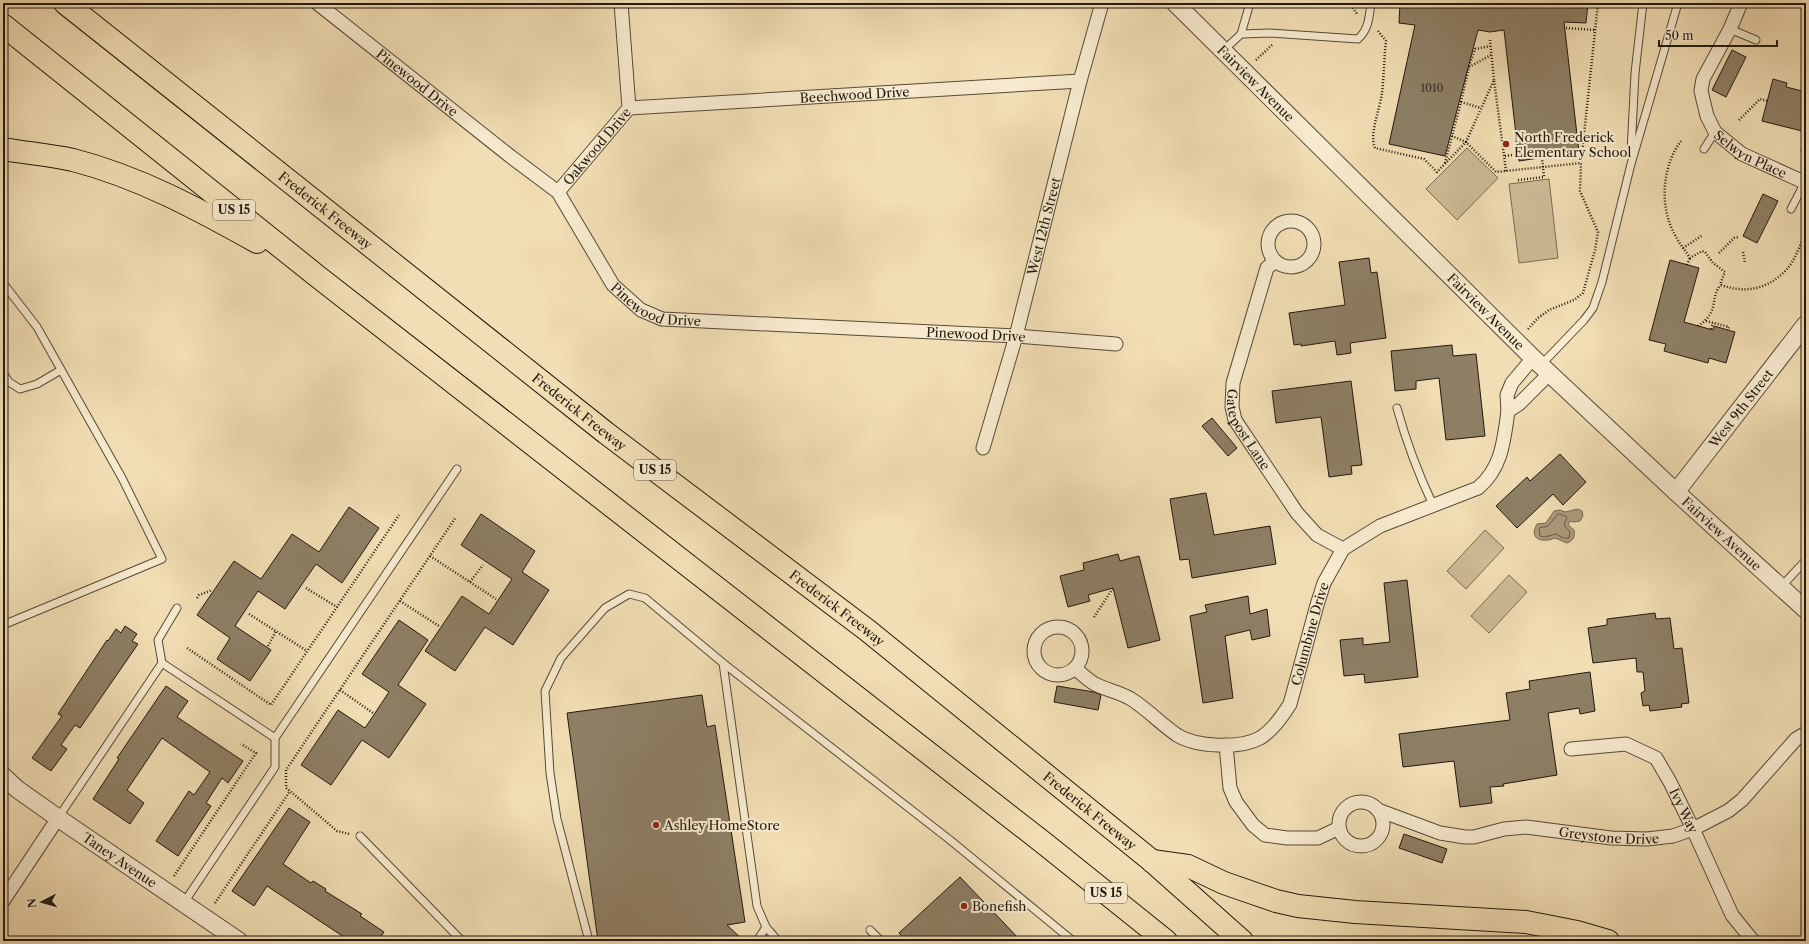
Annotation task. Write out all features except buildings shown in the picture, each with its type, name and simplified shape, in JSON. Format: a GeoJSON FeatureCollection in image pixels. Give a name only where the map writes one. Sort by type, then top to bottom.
{"type":"FeatureCollection","features":[{"type":"Feature","properties":{"kind":"highway","name":"Frederick Freeway"},"geometry":{"type":"LineString","coordinates":[[66,3],[606,432],[868,630],[1152,860],[1242,941]]}},
{"type":"Feature","properties":{"kind":"highway","name":"US 15"},"geometry":{"type":"LineString","coordinates":[[3,25],[317,276],[1045,844],[1166,941]]}},
{"type":"Feature","properties":{"kind":"highway"},"geometry":{"type":"LineString","coordinates":[[3,149],[72,160],[140,183],[197,208],[317,276]]}},
{"type":"Feature","properties":{"kind":"highway"},"geometry":{"type":"LineString","coordinates":[[1045,844],[1141,941]]}},
{"type":"Feature","properties":{"kind":"highway"},"geometry":{"type":"LineString","coordinates":[[1152,860],[1188,866],[1224,883],[1276,901],[1298,906],[1355,912],[1526,922],[1554,926],[1608,941]]}},
{"type":"Feature","properties":{"kind":"street","name":"Pinewood Drive"},"geometry":{"type":"LineString","coordinates":[[317,3],[334,8],[510,156],[558,192],[614,285],[641,310],[662,319],[1016,336],[1116,344]]}},
{"type":"Feature","properties":{"kind":"street","name":"Oakwood Drive"},"geometry":{"type":"LineString","coordinates":[[558,192],[629,108],[621,3]]}},
{"type":"Feature","properties":{"kind":"street","name":"West 12th Street"},"geometry":{"type":"LineString","coordinates":[[983,448],[1016,336],[1080,81],[1102,3]]}},
{"type":"Feature","properties":{"kind":"street","name":"Fairview Avenue"},"geometry":{"type":"LineString","coordinates":[[1175,3],[1541,366],[1676,492],[1806,610]]}},
{"type":"Feature","properties":{"kind":"street","name":"Selwyn Place"},"geometry":{"type":"LineString","coordinates":[[1742,3],[1730,29],[1703,78],[1701,91],[1707,116],[1715,132],[1742,154],[1805,182]]}},
{"type":"Feature","properties":{"kind":"street","name":"Beechwood Drive"},"geometry":{"type":"LineString","coordinates":[[629,108],[1080,81]]}},
{"type":"Feature","properties":{"kind":"street","name":"Gatepost Lane"},"geometry":{"type":"LineString","coordinates":[[1275,261],[1268,268],[1233,383],[1232,407],[1235,420],[1298,513],[1317,535],[1343,549]]}},
{"type":"Feature","properties":{"kind":"street","name":"West 9th Street"},"geometry":{"type":"LineString","coordinates":[[1676,492],[1806,324]]}},
{"type":"Feature","properties":{"kind":"street"},"geometry":{"type":"LineString","coordinates":[[1508,411],[1519,404],[1541,366]]}},
{"type":"Feature","properties":{"kind":"street","name":"Columbine Drive"},"geometry":{"type":"LineString","coordinates":[[1076,669],[1096,684],[1112,689],[1130,698],[1178,736],[1215,745],[1244,743],[1258,739],[1283,716],[1290,704],[1324,583],[1343,549],[1380,526],[1478,488],[1490,476],[1498,458],[1504,437],[1508,411],[1507,395],[1512,383],[1541,366]]}},
{"type":"Feature","properties":{"kind":"street","name":"Greystone Drive"},"geometry":{"type":"LineString","coordinates":[[1339,828],[1341,814],[1352,804],[1366,802],[1378,810],[1440,833],[1465,837],[1474,837],[1504,829],[1526,827],[1611,838],[1673,836],[1693,829],[1728,811],[1742,800],[1796,739],[1806,732]]}},
{"type":"Feature","properties":{"kind":"street","name":"Ivy Way"},"geometry":{"type":"LineString","coordinates":[[1571,749],[1626,744],[1656,758],[1670,782],[1693,829],[1732,916],[1753,941]]}},
{"type":"Feature","properties":{"kind":"street"},"geometry":{"type":"LineString","coordinates":[[1226,745],[1230,788],[1236,802],[1253,825],[1265,835],[1287,838],[1318,838],[1339,828],[1346,840],[1360,846],[1367,845],[1379,837],[1382,831],[1383,823],[1378,810]]}},
{"type":"Feature","properties":{"kind":"street","name":"Taney Avenue"},"geometry":{"type":"LineString","coordinates":[[3,776],[17,789],[58,818],[239,941]]}},
{"type":"Feature","properties":{"kind":"street"},"geometry":{"type":"LineString","coordinates":[[3,902],[58,818]]}},
{"type":"Feature","properties":{"kind":"lane"},"geometry":{"type":"LineString","coordinates":[[1223,52],[1241,34],[1250,3]]}},
{"type":"Feature","properties":{"kind":"lane"},"geometry":{"type":"LineString","coordinates":[[1241,34],[1270,33],[1358,39],[1364,34],[1368,23],[1371,3]]}},
{"type":"Feature","properties":{"kind":"lane"},"geometry":{"type":"LineString","coordinates":[[1631,164],[1635,73],[1643,3]]}},
{"type":"Feature","properties":{"kind":"lane"},"geometry":{"type":"LineString","coordinates":[[1541,366],[1584,320],[1593,308],[1602,282],[1631,164],[1678,3]]}},
{"type":"Feature","properties":{"kind":"lane"},"geometry":{"type":"LineString","coordinates":[[1730,29],[1756,40]]}},
{"type":"Feature","properties":{"kind":"lane"},"geometry":{"type":"LineString","coordinates":[[1704,149],[1715,132]]}},
{"type":"Feature","properties":{"kind":"lane"},"geometry":{"type":"LineString","coordinates":[[1791,209],[1805,182]]}},
{"type":"Feature","properties":{"kind":"lane"},"geometry":{"type":"LineString","coordinates":[[3,283],[37,327],[122,478],[162,559],[3,625]]}},
{"type":"Feature","properties":{"kind":"lane"},"geometry":{"type":"LineString","coordinates":[[3,373],[9,382],[20,389],[37,384],[61,370]]}},
{"type":"Feature","properties":{"kind":"lane"},"geometry":{"type":"LineString","coordinates":[[1397,408],[1406,440],[1421,480],[1433,505]]}},
{"type":"Feature","properties":{"kind":"lane"},"geometry":{"type":"LineString","coordinates":[[183,904],[275,767],[275,738],[457,469]]}},
{"type":"Feature","properties":{"kind":"lane"},"geometry":{"type":"LineString","coordinates":[[1781,587],[1806,560]]}},
{"type":"Feature","properties":{"kind":"lane"},"geometry":{"type":"LineString","coordinates":[[590,941],[557,819],[550,773],[545,690],[561,658],[600,613],[605,608],[629,594],[645,598],[722,664],[950,840],[1073,941]]}},
{"type":"Feature","properties":{"kind":"lane"},"geometry":{"type":"LineString","coordinates":[[58,818],[162,663],[158,640],[177,608]]}},
{"type":"Feature","properties":{"kind":"lane"},"geometry":{"type":"LineString","coordinates":[[162,663],[275,738]]}},
{"type":"Feature","properties":{"kind":"lane"},"geometry":{"type":"LineString","coordinates":[[722,664],[757,906],[766,927],[778,941]]}},
{"type":"Feature","properties":{"kind":"lane"},"geometry":{"type":"LineString","coordinates":[[360,836],[462,941]]}},
{"type":"Feature","properties":{"kind":"lane"},"geometry":{"type":"LineString","coordinates":[[757,941],[766,927]]}},
{"type":"Feature","properties":{"kind":"lane"},"geometry":{"type":"LineString","coordinates":[[870,930],[881,941]]}},
{"type":"Feature","properties":{"kind":"path"},"geometry":{"type":"LineString","coordinates":[[1349,3],[1359,17]]}},
{"type":"Feature","properties":{"kind":"path"},"geometry":{"type":"LineString","coordinates":[[1528,329],[1538,318],[1549,310],[1574,300],[1583,293],[1595,250],[1598,232],[1580,191],[1581,163],[1598,3]]}},
{"type":"Feature","properties":{"kind":"path"},"geometry":{"type":"LineString","coordinates":[[1566,28],[1595,30]]}},
{"type":"Feature","properties":{"kind":"path"},"geometry":{"type":"LineString","coordinates":[[1378,31],[1386,41],[1382,95],[1373,134],[1374,148],[1424,159],[1437,172],[1466,142],[1494,80]]}},
{"type":"Feature","properties":{"kind":"path"},"geometry":{"type":"LineString","coordinates":[[1490,40],[1506,171]]}},
{"type":"Feature","properties":{"kind":"path"},"geometry":{"type":"LineString","coordinates":[[1445,164],[1469,67],[1475,49],[1490,46]]}},
{"type":"Feature","properties":{"kind":"path"},"geometry":{"type":"LineString","coordinates":[[1469,67],[1491,56]]}},
{"type":"Feature","properties":{"kind":"path"},"geometry":{"type":"LineString","coordinates":[[1739,120],[1760,99],[1768,101]]}},
{"type":"Feature","properties":{"kind":"path"},"geometry":{"type":"LineString","coordinates":[[1461,102],[1481,108]]}},
{"type":"Feature","properties":{"kind":"path"},"geometry":{"type":"LineString","coordinates":[[1452,136],[1466,142],[1496,172],[1581,163]]}},
{"type":"Feature","properties":{"kind":"path"},"geometry":{"type":"LineString","coordinates":[[1681,141],[1675,149],[1670,162],[1666,176],[1665,189],[1669,219],[1674,234],[1690,258]]}},
{"type":"Feature","properties":{"kind":"path"},"geometry":{"type":"LineString","coordinates":[[1801,150],[1806,145]]}},
{"type":"Feature","properties":{"kind":"path"},"geometry":{"type":"LineString","coordinates":[[1505,156],[1519,154]]}},
{"type":"Feature","properties":{"kind":"path"},"geometry":{"type":"LineString","coordinates":[[1518,180],[1544,179],[1542,158]]}},
{"type":"Feature","properties":{"kind":"path"},"geometry":{"type":"LineString","coordinates":[[1721,285],[1737,290],[1749,290],[1762,287],[1775,280],[1788,269],[1806,233]]}},
{"type":"Feature","properties":{"kind":"path"},"geometry":{"type":"LineString","coordinates":[[1683,248],[1703,235]]}},
{"type":"Feature","properties":{"kind":"path"},"geometry":{"type":"LineString","coordinates":[[1719,253],[1734,238],[1739,237]]}},
{"type":"Feature","properties":{"kind":"path"},"geometry":{"type":"LineString","coordinates":[[1687,265],[1690,258],[1702,251],[1705,252],[1713,263],[1726,272],[1721,285],[1717,289],[1713,311],[1706,320],[1698,326]]}},
{"type":"Feature","properties":{"kind":"path"},"geometry":{"type":"LineString","coordinates":[[1743,252],[1745,263]]}},
{"type":"Feature","properties":{"kind":"path"},"geometry":{"type":"LineString","coordinates":[[1706,320],[1729,327],[1727,330]]}},
{"type":"Feature","properties":{"kind":"path"},"geometry":{"type":"LineString","coordinates":[[1711,330],[1713,322]]}},
{"type":"Feature","properties":{"kind":"path"},"geometry":{"type":"LineString","coordinates":[[187,648],[271,705],[398,514]]}},
{"type":"Feature","properties":{"kind":"path"},"geometry":{"type":"LineString","coordinates":[[360,836],[337,831],[286,788],[286,770],[456,517]]}},
{"type":"Feature","properties":{"kind":"path"},"geometry":{"type":"LineString","coordinates":[[430,556],[496,599]]}},
{"type":"Feature","properties":{"kind":"path"},"geometry":{"type":"LineString","coordinates":[[470,582],[482,564]]}},
{"type":"Feature","properties":{"kind":"path"},"geometry":{"type":"LineString","coordinates":[[306,588],[337,607]]}},
{"type":"Feature","properties":{"kind":"path"},"geometry":{"type":"LineString","coordinates":[[1094,617],[1113,588]]}},
{"type":"Feature","properties":{"kind":"path"},"geometry":{"type":"LineString","coordinates":[[197,598],[199,595],[212,590]]}},
{"type":"Feature","properties":{"kind":"path"},"geometry":{"type":"LineString","coordinates":[[400,601],[439,626]]}},
{"type":"Feature","properties":{"kind":"path"},"geometry":{"type":"LineString","coordinates":[[249,614],[307,651]]}},
{"type":"Feature","properties":{"kind":"path"},"geometry":{"type":"LineString","coordinates":[[268,646],[276,631]]}},
{"type":"Feature","properties":{"kind":"path"},"geometry":{"type":"LineString","coordinates":[[340,690],[373,713]]}},
{"type":"Feature","properties":{"kind":"path"},"geometry":{"type":"LineString","coordinates":[[174,876],[256,753],[241,744]]}},
{"type":"Feature","properties":{"kind":"path"},"geometry":{"type":"LineString","coordinates":[[214,903],[290,791]]}},
{"type":"Feature","properties":{"kind":"shaded area"},"geometry":{"type":"Polygon","coordinates":[[[1467,148],[1498,178],[1457,220],[1426,189],[1467,148]]]}},
{"type":"Feature","properties":{"kind":"shaded area"},"geometry":{"type":"Polygon","coordinates":[[[1549,179],[1558,258],[1519,263],[1509,184],[1549,179]]]}},
{"type":"Feature","properties":{"kind":"shaded area"},"geometry":{"type":"Polygon","coordinates":[[[1485,530],[1504,548],[1466,589],[1447,571],[1485,530]]]}},
{"type":"Feature","properties":{"kind":"shaded area"},"geometry":{"type":"Polygon","coordinates":[[[1509,575],[1527,592],[1489,633],[1471,616],[1509,575]]]}},
{"type":"Feature","properties":{"kind":"water"},"geometry":{"type":"Polygon","coordinates":[[[1578,509],[1582,511],[1583,516],[1580,521],[1570,521],[1568,525],[1574,530],[1574,536],[1571,541],[1567,543],[1555,538],[1542,540],[1538,539],[1534,534],[1537,524],[1546,523],[1554,511],[1560,510],[1565,512],[1578,509]]]}},
{"type":"Feature","properties":{"kind":"place","name":"North Frederick Elementary School"},"geometry":{"type":"Point","coordinates":[1506,144]}},
{"type":"Feature","properties":{"kind":"place","name":"Ashley HomeStore"},"geometry":{"type":"Point","coordinates":[656,825]}},
{"type":"Feature","properties":{"kind":"place","name":"Bonefish"},"geometry":{"type":"Point","coordinates":[964,906]}}]}
